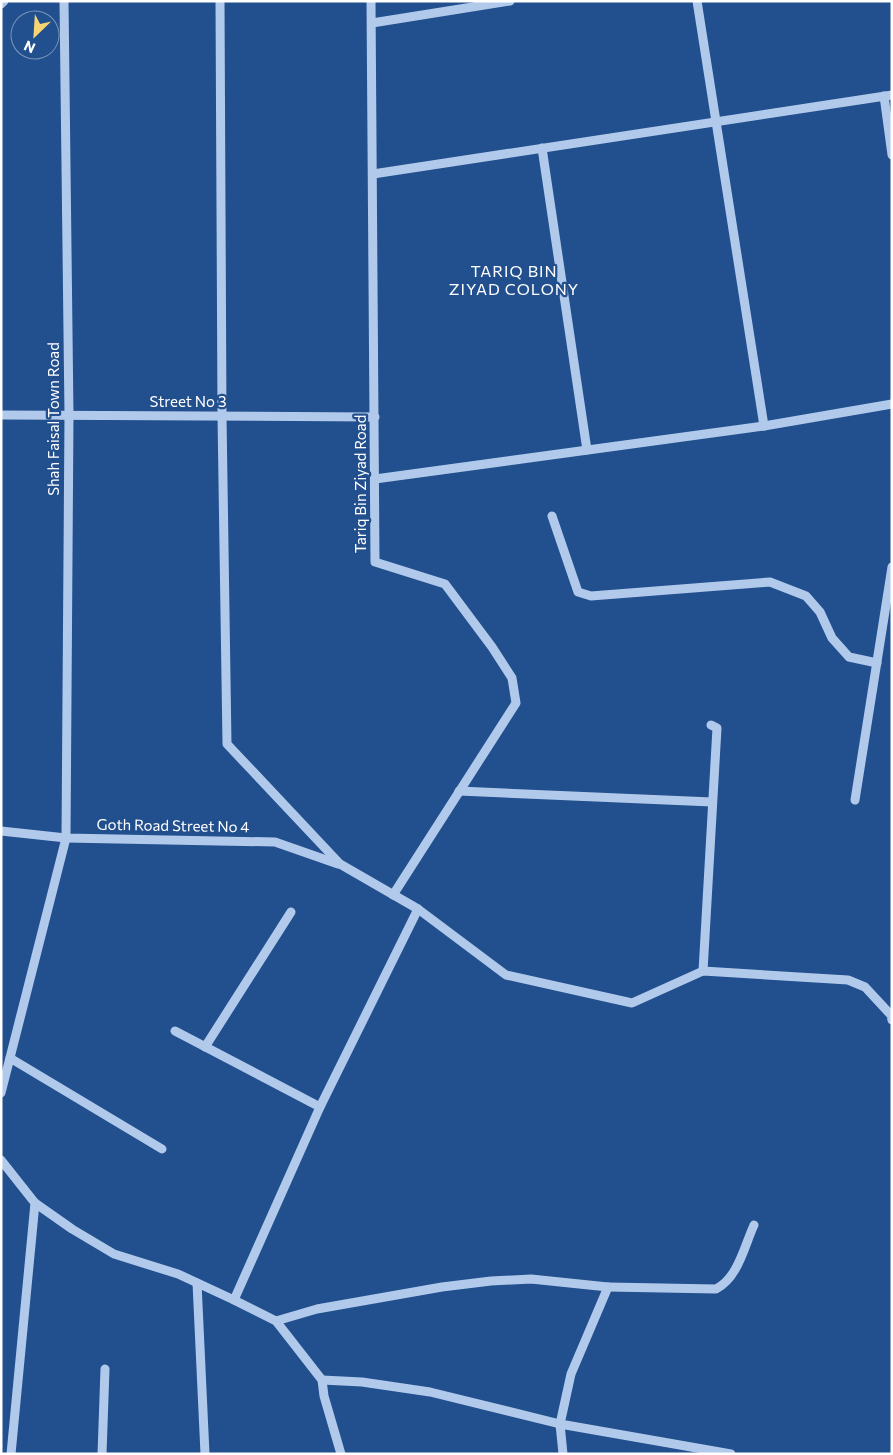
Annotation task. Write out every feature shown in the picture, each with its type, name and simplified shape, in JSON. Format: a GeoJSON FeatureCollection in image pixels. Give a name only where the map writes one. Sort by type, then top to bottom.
{"type":"FeatureCollection","features":[{"type":"Feature","properties":{"kind":"street"},"geometry":{"type":"LineString","coordinates":[[1,4],[4,1]]}},
{"type":"Feature","properties":{"kind":"street","name":"Shah Faisal Town Road"},"geometry":{"type":"LineString","coordinates":[[1,1092],[66,838],[69,415],[64,1]]}},
{"type":"Feature","properties":{"kind":"street"},"geometry":{"type":"LineString","coordinates":[[220,1],[222,416],[227,744],[340,864],[418,910],[506,975],[632,1003],[703,972],[848,980],[865,987],[891,1015],[892,1020]]}},
{"type":"Feature","properties":{"kind":"street","name":"Tariq Bin Ziyad Road"},"geometry":{"type":"LineString","coordinates":[[371,1],[375,562],[446,584],[512,678],[516,703],[393,895]]}},
{"type":"Feature","properties":{"kind":"street"},"geometry":{"type":"LineString","coordinates":[[372,23],[469,4],[510,1]]}},
{"type":"Feature","properties":{"kind":"street"},"geometry":{"type":"LineString","coordinates":[[698,1],[764,426]]}},
{"type":"Feature","properties":{"kind":"street"},"geometry":{"type":"LineString","coordinates":[[373,174],[888,96],[892,155]]}},
{"type":"Feature","properties":{"kind":"street"},"geometry":{"type":"LineString","coordinates":[[542,148],[587,450]]}},
{"type":"Feature","properties":{"kind":"street"},"geometry":{"type":"LineString","coordinates":[[375,480],[764,426],[892,404]]}},
{"type":"Feature","properties":{"kind":"street","name":"Street No 3"},"geometry":{"type":"LineString","coordinates":[[1,415],[374,417]]}},
{"type":"Feature","properties":{"kind":"street"},"geometry":{"type":"LineString","coordinates":[[552,516],[578,592],[591,596],[770,582],[806,596],[820,612],[832,638],[849,657],[877,662]]}},
{"type":"Feature","properties":{"kind":"street"},"geometry":{"type":"LineString","coordinates":[[855,800],[892,567]]}},
{"type":"Feature","properties":{"kind":"street"},"geometry":{"type":"LineString","coordinates":[[703,972],[716,728],[711,725]]}},
{"type":"Feature","properties":{"kind":"street"},"geometry":{"type":"LineString","coordinates":[[459,791],[712,802]]}},
{"type":"Feature","properties":{"kind":"street","name":"Goth Road Street No 4"},"geometry":{"type":"LineString","coordinates":[[1,830],[66,838],[275,842],[340,864]]}},
{"type":"Feature","properties":{"kind":"street"},"geometry":{"type":"LineString","coordinates":[[234,1300],[320,1107],[418,910]]}},
{"type":"Feature","properties":{"kind":"street"},"geometry":{"type":"LineString","coordinates":[[205,1047],[291,912]]}},
{"type":"Feature","properties":{"kind":"street"},"geometry":{"type":"LineString","coordinates":[[175,1031],[320,1107]]}},
{"type":"Feature","properties":{"kind":"street"},"geometry":{"type":"LineString","coordinates":[[10,1058],[162,1149]]}},
{"type":"Feature","properties":{"kind":"street"},"geometry":{"type":"LineString","coordinates":[[1,1160],[35,1203],[72,1229],[114,1254],[178,1274],[276,1321],[322,1380],[324,1396],[341,1454]]}},
{"type":"Feature","properties":{"kind":"street"},"geometry":{"type":"LineString","coordinates":[[11,1454],[35,1203]]}},
{"type":"Feature","properties":{"kind":"street"},"geometry":{"type":"LineString","coordinates":[[276,1321],[317,1309],[442,1287],[491,1281],[531,1279],[608,1287],[716,1289],[724,1285],[733,1274],[754,1225]]}},
{"type":"Feature","properties":{"kind":"street"},"geometry":{"type":"LineString","coordinates":[[197,1283],[206,1454]]}},
{"type":"Feature","properties":{"kind":"street"},"geometry":{"type":"LineString","coordinates":[[563,1454],[560,1424],[571,1374],[608,1287]]}},
{"type":"Feature","properties":{"kind":"street"},"geometry":{"type":"LineString","coordinates":[[102,1454],[105,1369]]}},
{"type":"Feature","properties":{"kind":"street"},"geometry":{"type":"LineString","coordinates":[[322,1380],[362,1382],[430,1392],[560,1424],[707,1452],[731,1454]]}},
{"type":"Feature","properties":{"kind":"district","name":"TARIQ BIN ZIYAD COLONY"},"geometry":{"type":"Point","coordinates":[514,280]}}]}
